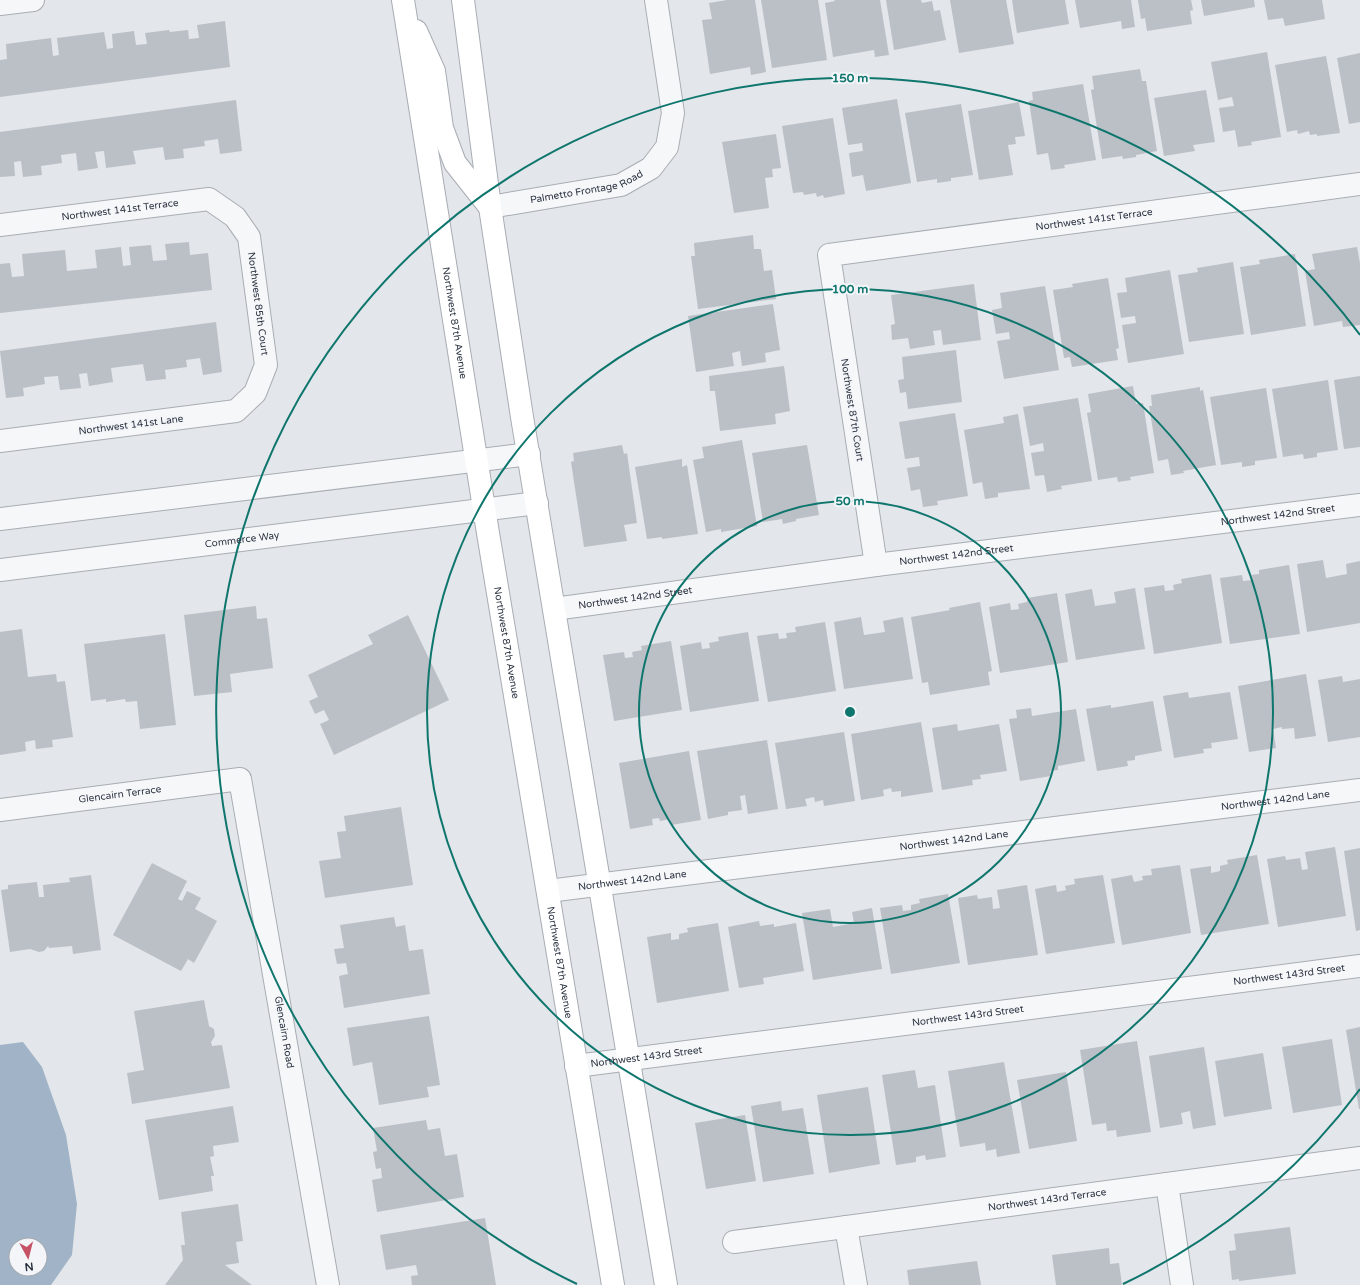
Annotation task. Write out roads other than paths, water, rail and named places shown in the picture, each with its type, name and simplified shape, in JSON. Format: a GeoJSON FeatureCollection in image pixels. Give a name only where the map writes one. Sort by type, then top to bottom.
{"type":"FeatureCollection","features":[{"type":"Feature","properties":{"kind":"main road"},"geometry":{"type":"LineString","coordinates":[[403,0],[434,71],[442,128],[455,164],[490,207]]}},
{"type":"Feature","properties":{"kind":"main road","name":"Northwest 87th Avenue"},"geometry":{"type":"LineString","coordinates":[[403,0],[485,510],[613,1285]]}},
{"type":"Feature","properties":{"kind":"main road"},"geometry":{"type":"LineString","coordinates":[[463,0],[490,207],[528,454],[666,1285]]}},
{"type":"Feature","properties":{"kind":"street"},"geometry":{"type":"LineString","coordinates":[[0,4],[33,0]]}},
{"type":"Feature","properties":{"kind":"street","name":"Palmetto Frontage Road"},"geometry":{"type":"LineString","coordinates":[[490,207],[621,185],[651,168],[667,147],[673,113],[656,0]]}},
{"type":"Feature","properties":{"kind":"street","name":"Northwest 141st Terrace"},"geometry":{"type":"LineString","coordinates":[[829,254],[1360,184]]}},
{"type":"Feature","properties":{"kind":"street","name":"Northwest 141st Terrace"},"geometry":{"type":"LineString","coordinates":[[0,225],[209,199],[235,218]]}},
{"type":"Feature","properties":{"kind":"street","name":"Northwest 85th Court"},"geometry":{"type":"LineString","coordinates":[[235,218],[249,238],[266,365],[255,393]]}},
{"type":"Feature","properties":{"kind":"street","name":"Northwest 87th Court"},"geometry":{"type":"LineString","coordinates":[[829,254],[876,565]]}},
{"type":"Feature","properties":{"kind":"street","name":"Northwest 141st Lane"},"geometry":{"type":"LineString","coordinates":[[0,441],[236,411],[255,393]]}},
{"type":"Feature","properties":{"kind":"street"},"geometry":{"type":"LineString","coordinates":[[0,519],[528,454]]}},
{"type":"Feature","properties":{"kind":"street","name":"Commerce Way"},"geometry":{"type":"LineString","coordinates":[[0,570],[537,503]]}},
{"type":"Feature","properties":{"kind":"street","name":"Northwest 142nd Street"},"geometry":{"type":"LineString","coordinates":[[554,609],[876,565],[1360,505]]}},
{"type":"Feature","properties":{"kind":"street","name":"Glencairn Terrace"},"geometry":{"type":"LineString","coordinates":[[0,810],[240,779]]}},
{"type":"Feature","properties":{"kind":"street","name":"Glencairn Road"},"geometry":{"type":"LineString","coordinates":[[240,779],[328,1285]]}},
{"type":"Feature","properties":{"kind":"street","name":"Northwest 142nd Lane"},"geometry":{"type":"LineString","coordinates":[[548,891],[1360,790]]}},
{"type":"Feature","properties":{"kind":"street","name":"Northwest 143rd Street"},"geometry":{"type":"LineString","coordinates":[[576,1066],[1360,966]]}},
{"type":"Feature","properties":{"kind":"street","name":"Northwest 143rd Terrace"},"geometry":{"type":"LineString","coordinates":[[734,1242],[1360,1158]]}},
{"type":"Feature","properties":{"kind":"street"},"geometry":{"type":"LineString","coordinates":[[1167,1184],[1182,1285]]}},
{"type":"Feature","properties":{"kind":"street"},"geometry":{"type":"LineString","coordinates":[[846,1227],[856,1285]]}},
{"type":"Feature","properties":{"kind":"water"},"geometry":{"type":"Polygon","coordinates":[[[23,1042],[42,1067],[66,1135],[77,1204],[72,1255],[51,1285],[0,1285],[0,1045],[23,1042]]]}}]}
